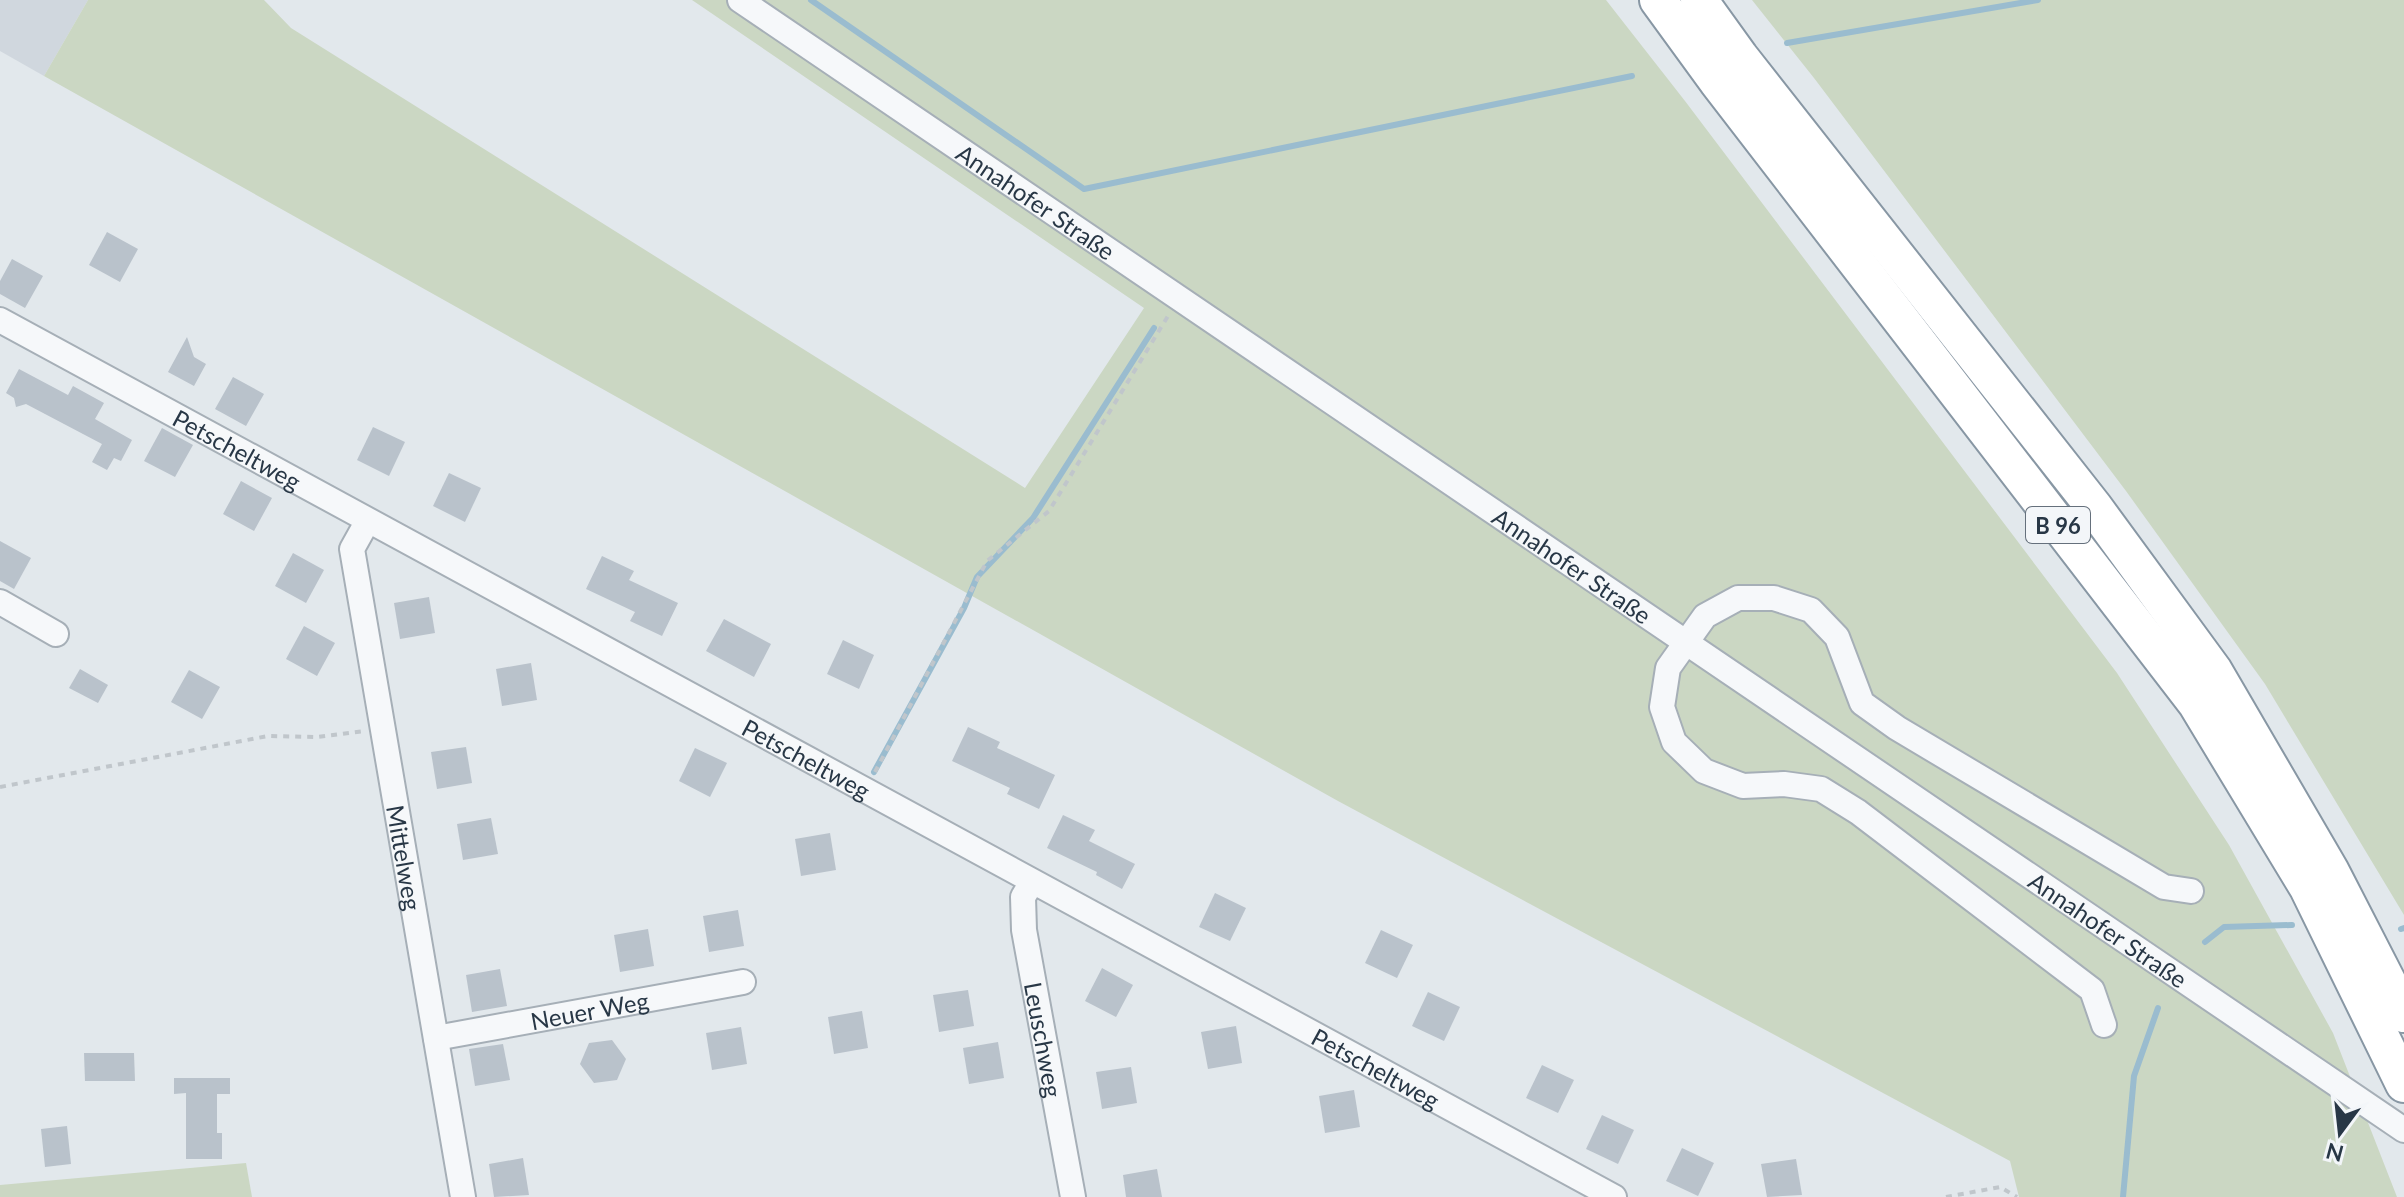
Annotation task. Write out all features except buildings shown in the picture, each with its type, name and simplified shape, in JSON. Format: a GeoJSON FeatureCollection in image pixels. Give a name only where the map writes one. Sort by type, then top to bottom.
{"type":"FeatureCollection","features":[{"type":"Feature","properties":{"kind":"highway","name":"B 96"},"geometry":{"type":"LineString","coordinates":[[1658,0],[2196,703],[2308,888],[2404,1084]]}},
{"type":"Feature","properties":{"kind":"highway","name":"B 96"},"geometry":{"type":"LineString","coordinates":[[1699,0],[1750,70],[2094,507],[2214,671],[2330,870],[2404,1014]]}},
{"type":"Feature","properties":{"kind":"street","name":"Annahofer Straße"},"geometry":{"type":"LineString","coordinates":[[740,0],[2404,1130]]}},
{"type":"Feature","properties":{"kind":"street","name":"Petscheltweg"},"geometry":{"type":"LineString","coordinates":[[0,320],[1614,1197]]}},
{"type":"Feature","properties":{"kind":"street","name":"Mittelweg"},"geometry":{"type":"LineString","coordinates":[[367,522],[352,549],[463,1197]]}},
{"type":"Feature","properties":{"kind":"street"},"geometry":{"type":"LineString","coordinates":[[2104,1025],[2092,990],[1858,812],[1821,789],[1784,784],[1743,786],[1704,771],[1674,742],[1662,707],[1668,668],[1684,643],[1705,616],[1738,598],[1774,598],[1811,610],[1837,637],[1862,703],[1897,728],[2164,887],[2191,891]]}},
{"type":"Feature","properties":{"kind":"street"},"geometry":{"type":"LineString","coordinates":[[0,602],[56,634]]}},
{"type":"Feature","properties":{"kind":"street","name":"Leuschweg"},"geometry":{"type":"LineString","coordinates":[[1032,882],[1023,897],[1024,930],[1073,1197]]}},
{"type":"Feature","properties":{"kind":"street","name":"Neuer Weg"},"geometry":{"type":"LineString","coordinates":[[436,1038],[743,982]]}},
{"type":"Feature","properties":{"kind":"path"},"geometry":{"type":"LineString","coordinates":[[865,791],[987,561],[1049,511],[1179,298]]}},
{"type":"Feature","properties":{"kind":"path"},"geometry":{"type":"LineString","coordinates":[[0,787],[268,736],[317,737],[383,729]]}},
{"type":"Feature","properties":{"kind":"path"},"geometry":{"type":"LineString","coordinates":[[1946,1197],[2000,1187],[2017,1197]]}},
{"type":"Feature","properties":{"kind":"shaded area"},"geometry":{"type":"Polygon","coordinates":[[[0,0],[88,0],[44,76],[0,51],[0,0]]]}},
{"type":"Feature","properties":{"kind":"green space"},"geometry":{"type":"Polygon","coordinates":[[[88,0],[264,0],[291,28],[1025,488],[1144,308],[692,0],[1606,0],[2117,673],[2229,845],[2333,1033],[2397,1197],[2019,1197],[2010,1161],[1338,801],[44,76],[88,0]]]}},
{"type":"Feature","properties":{"kind":"green space"},"geometry":{"type":"Polygon","coordinates":[[[1752,0],[2404,0],[2404,915],[2265,684],[2126,491],[1752,0]]]}},
{"type":"Feature","properties":{"kind":"green space"},"geometry":{"type":"Polygon","coordinates":[[[246,1163],[252,1197],[0,1197],[0,1185],[246,1163]]]}},
{"type":"Feature","properties":{"kind":"waterway"},"geometry":{"type":"LineString","coordinates":[[811,0],[1084,189],[1632,76]]}},
{"type":"Feature","properties":{"kind":"waterway"},"geometry":{"type":"LineString","coordinates":[[1787,43],[2038,0]]}},
{"type":"Feature","properties":{"kind":"waterway"},"geometry":{"type":"LineString","coordinates":[[874,772],[964,608],[977,577],[1033,518],[1154,328]]}},
{"type":"Feature","properties":{"kind":"waterway"},"geometry":{"type":"LineString","coordinates":[[2205,942],[2224,927],[2292,925]]}},
{"type":"Feature","properties":{"kind":"waterway"},"geometry":{"type":"LineString","coordinates":[[2123,1197],[2134,1076],[2158,1008]]}}]}
